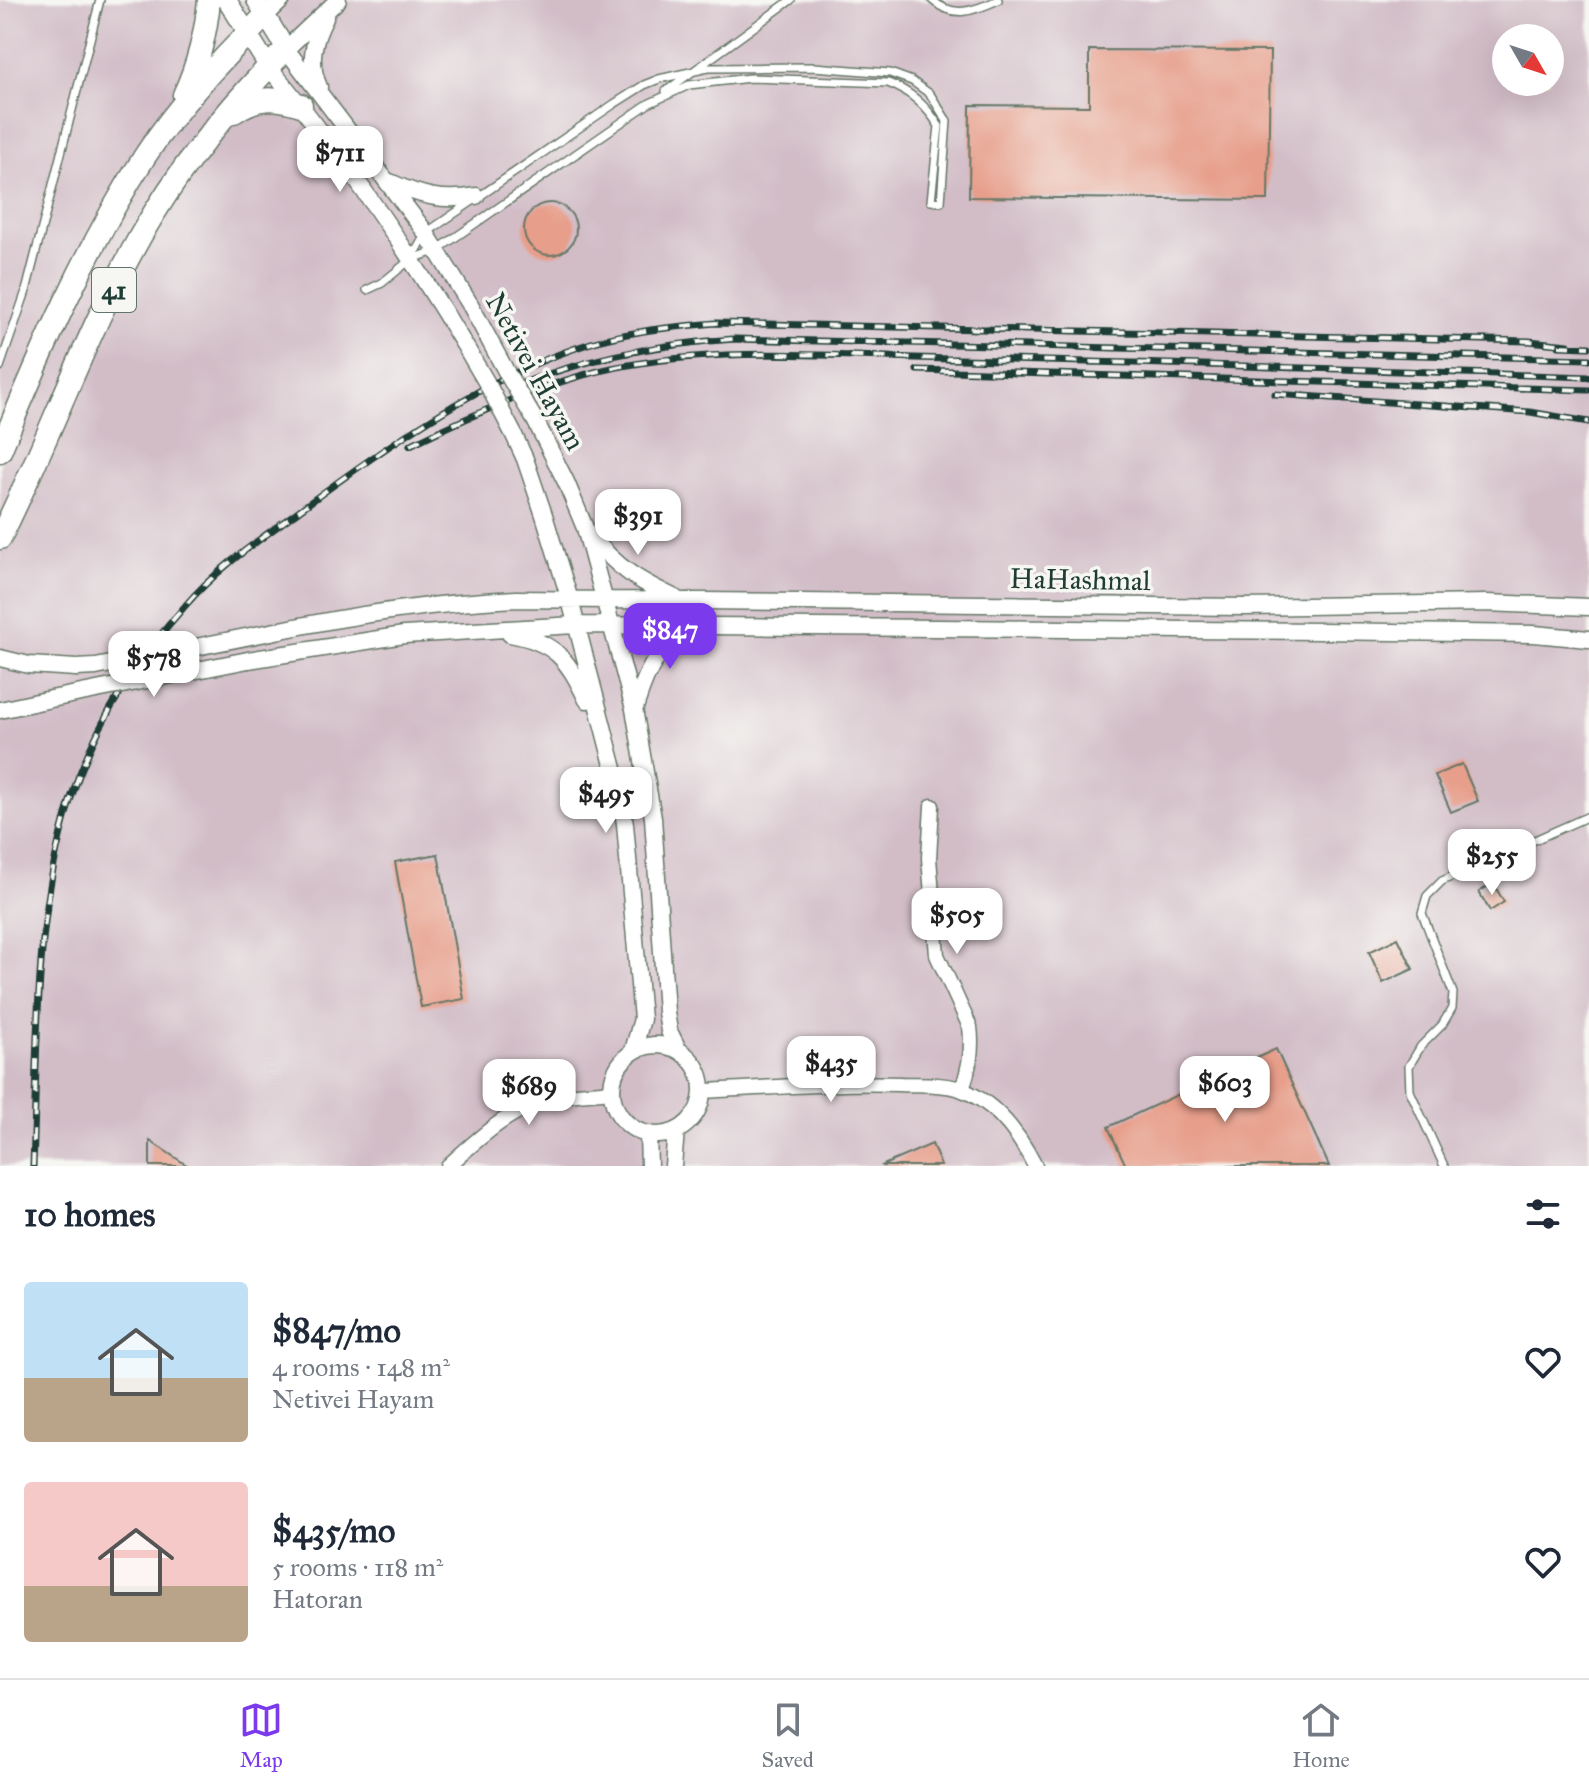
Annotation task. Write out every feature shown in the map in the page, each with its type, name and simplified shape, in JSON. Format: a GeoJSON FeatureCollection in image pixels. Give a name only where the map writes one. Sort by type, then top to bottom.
{"type":"FeatureCollection","features":[{"type":"Feature","properties":{"kind":"highway"},"geometry":{"type":"LineString","coordinates":[[176,114],[196,66],[209,0]]}},
{"type":"Feature","properties":{"kind":"highway","name":"41"},"geometry":{"type":"LineString","coordinates":[[0,451],[35,365],[91,250],[146,155],[176,114],[246,34],[260,8]]}},
{"type":"Feature","properties":{"kind":"highway","name":"41"},"geometry":{"type":"LineString","coordinates":[[0,538],[139,237],[193,154],[286,49]]}},
{"type":"Feature","properties":{"kind":"highway"},"geometry":{"type":"LineString","coordinates":[[218,126],[247,103],[268,98],[301,105]]}},
{"type":"Feature","properties":{"kind":"main road"},"geometry":{"type":"LineString","coordinates":[[227,0],[268,66]]}},
{"type":"Feature","properties":{"kind":"main road"},"geometry":{"type":"LineString","coordinates":[[260,8],[286,49]]}},
{"type":"Feature","properties":{"kind":"street"},"geometry":{"type":"LineString","coordinates":[[260,8],[282,0]]}},
{"type":"Feature","properties":{"kind":"street"},"geometry":{"type":"LineString","coordinates":[[286,49],[335,4]]}},
{"type":"Feature","properties":{"kind":"street"},"geometry":{"type":"LineString","coordinates":[[326,103],[315,76],[312,52],[317,34],[335,4]]}},
{"type":"Feature","properties":{"kind":"street","name":"Netivei Hayam"},"geometry":{"type":"LineString","coordinates":[[286,49],[437,250],[536,422],[585,528],[634,709],[653,818],[666,1012],[669,1031],[678,1049]]}},
{"type":"Feature","properties":{"kind":"street","name":"Netivei Hayam"},"geometry":{"type":"LineString","coordinates":[[268,66],[301,105],[410,260],[488,385],[513,433],[544,515],[570,600],[625,824],[642,1019],[633,1051]]}},
{"type":"Feature","properties":{"kind":"street"},"geometry":{"type":"LineString","coordinates":[[387,181],[431,198],[448,200],[476,196]]}},
{"type":"Feature","properties":{"kind":"street"},"geometry":{"type":"LineString","coordinates":[[585,528],[621,569],[680,601]]}},
{"type":"Feature","properties":{"kind":"street","name":"HaHashmal"},"geometry":{"type":"LineString","coordinates":[[0,658],[29,665],[96,667],[331,619],[441,603],[606,600],[1245,607],[1487,603],[1589,607]]}},
{"type":"Feature","properties":{"kind":"street","name":"HaHashmal"},"geometry":{"type":"LineString","coordinates":[[481,628],[613,624],[1534,634],[1589,639]]}},
{"type":"Feature","properties":{"kind":"street"},"geometry":{"type":"LineString","coordinates":[[634,709],[645,675],[654,659],[694,625]]}},
{"type":"Feature","properties":{"kind":"street"},"geometry":{"type":"LineString","coordinates":[[0,710],[248,660],[404,635],[481,628],[533,638],[563,657],[605,737]]}},
{"type":"Feature","properties":{"kind":"street"},"geometry":{"type":"LineString","coordinates":[[932,806],[929,858],[937,955],[970,1027],[972,1040],[971,1061],[962,1090]]}},
{"type":"Feature","properties":{"kind":"street"},"geometry":{"type":"LineString","coordinates":[[656,1044],[678,1049],[697,1067],[703,1091],[695,1115],[676,1131],[662,1135],[648,1134],[626,1124],[619,1114],[612,1091],[617,1068],[633,1051],[656,1044]]}},
{"type":"Feature","properties":{"kind":"street"},"geometry":{"type":"LineString","coordinates":[[703,1091],[866,1083],[943,1085],[962,1090],[1002,1116],[1014,1129],[1035,1166]]}},
{"type":"Feature","properties":{"kind":"street"},"geometry":{"type":"LineString","coordinates":[[448,1166],[478,1139],[517,1111],[559,1096],[612,1091]]}},
{"type":"Feature","properties":{"kind":"street"},"geometry":{"type":"LineString","coordinates":[[673,1166],[676,1131]]}},
{"type":"Feature","properties":{"kind":"street"},"geometry":{"type":"LineString","coordinates":[[648,1134],[649,1166]]}},
{"type":"Feature","properties":{"kind":"lane"},"geometry":{"type":"LineString","coordinates":[[0,367],[26,291],[100,0]]}},
{"type":"Feature","properties":{"kind":"lane"},"geometry":{"type":"LineString","coordinates":[[367,290],[382,283],[410,260],[437,250],[648,104],[791,0]]}},
{"type":"Feature","properties":{"kind":"lane"},"geometry":{"type":"LineString","coordinates":[[932,0],[944,9],[955,12],[973,11],[998,0]]}},
{"type":"Feature","properties":{"kind":"lane"},"geometry":{"type":"LineString","coordinates":[[410,260],[426,233],[476,196],[644,85],[692,71],[751,66],[814,67],[890,73],[912,81],[930,94],[947,121],[941,202],[931,201],[939,126],[925,106],[888,83],[814,78],[711,80],[689,85],[648,104]]}},
{"type":"Feature","properties":{"kind":"lane"},"geometry":{"type":"LineString","coordinates":[[1444,1166],[1410,1091],[1409,1066],[1452,1008],[1453,993],[1422,913],[1427,896],[1442,881],[1589,816]]}},
{"type":"Feature","properties":{"kind":"shaded area"},"geometry":{"type":"Polygon","coordinates":[[[0,0],[1589,0],[1589,1166],[0,1166],[0,0]]]}},
{"type":"Feature","properties":{"kind":"building"},"geometry":{"type":"Polygon","coordinates":[[[1089,50],[1270,51],[1268,200],[969,197],[970,105],[1089,106],[1089,50]]]}},
{"type":"Feature","properties":{"kind":"building"},"geometry":{"type":"Polygon","coordinates":[[[550,203],[569,210],[576,229],[569,248],[550,255],[531,248],[524,229],[531,210],[550,203]]]}},
{"type":"Feature","properties":{"kind":"building"},"geometry":{"type":"Polygon","coordinates":[[[1462,764],[1478,801],[1451,812],[1435,775],[1462,764]]]}},
{"type":"Feature","properties":{"kind":"building"},"geometry":{"type":"Polygon","coordinates":[[[438,854],[464,999],[421,1007],[395,862],[438,854]]]}},
{"type":"Feature","properties":{"kind":"building"},"geometry":{"type":"Polygon","coordinates":[[[1493,883],[1504,902],[1490,911],[1479,892],[1493,883]]]}},
{"type":"Feature","properties":{"kind":"building"},"geometry":{"type":"Polygon","coordinates":[[[1398,938],[1413,969],[1383,983],[1369,952],[1398,938]]]}},
{"type":"Feature","properties":{"kind":"building"},"geometry":{"type":"Polygon","coordinates":[[[1276,1049],[1329,1166],[1126,1166],[1108,1127],[1276,1049]]]}},
{"type":"Feature","properties":{"kind":"building"},"geometry":{"type":"Polygon","coordinates":[[[150,1141],[188,1166],[150,1166],[150,1141]]]}},
{"type":"Feature","properties":{"kind":"building"},"geometry":{"type":"Polygon","coordinates":[[[932,1144],[941,1166],[881,1166],[932,1144]]]}},
{"type":"Feature","properties":{"kind":"railway"},"geometry":{"type":"LineString","coordinates":[[33,1166],[37,1027],[50,888],[59,842],[80,772],[118,696],[167,627],[226,566],[365,463],[431,419],[501,380],[536,363],[608,338],[716,323],[1529,341],[1568,345]]}},
{"type":"Feature","properties":{"kind":"railway"},"geometry":{"type":"LineString","coordinates":[[511,388],[566,368],[621,354],[734,339],[1589,359]]}},
{"type":"Feature","properties":{"kind":"railway"},"geometry":{"type":"LineString","coordinates":[[1559,346],[1589,347]]}},
{"type":"Feature","properties":{"kind":"railway"},"geometry":{"type":"LineString","coordinates":[[410,445],[483,411],[587,374],[654,361],[697,357],[826,355],[1589,377]]}},
{"type":"Feature","properties":{"kind":"railway"},"geometry":{"type":"LineString","coordinates":[[917,370],[1589,390]]}},
{"type":"Feature","properties":{"kind":"railway"},"geometry":{"type":"LineString","coordinates":[[1275,394],[1530,412],[1589,422]]}}]}
